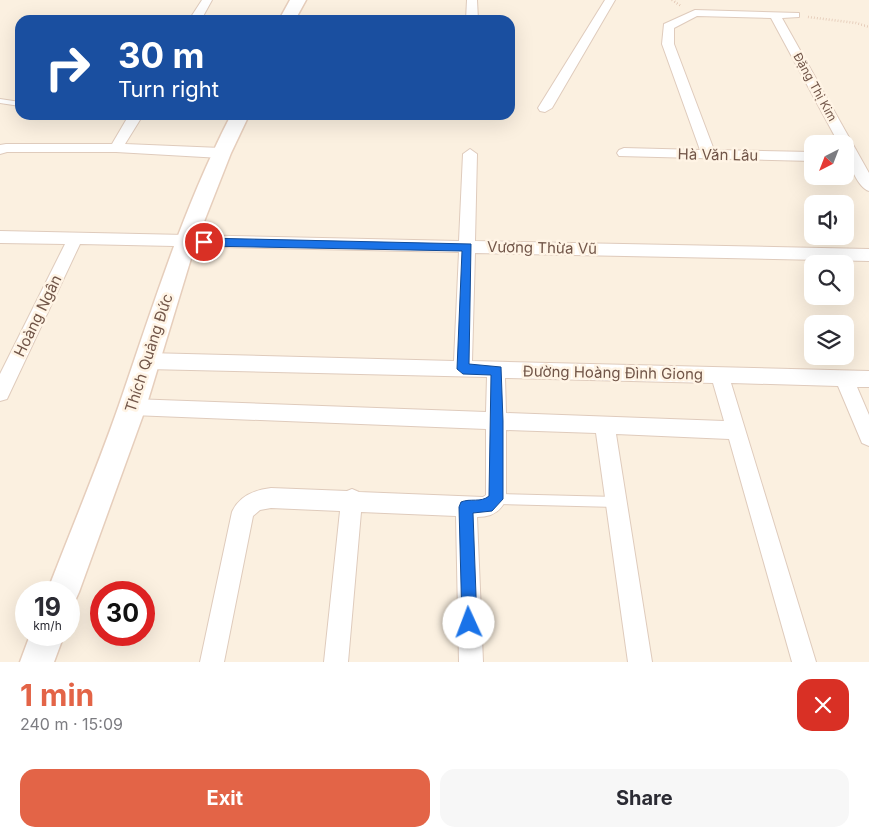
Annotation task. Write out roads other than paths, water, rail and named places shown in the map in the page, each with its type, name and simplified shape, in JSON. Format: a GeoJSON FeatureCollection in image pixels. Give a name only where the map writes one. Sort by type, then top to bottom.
{"type":"FeatureCollection","features":[{"type":"Feature","properties":{"kind":"street"},"geometry":{"type":"LineString","coordinates":[[198,15],[207,0]]}},
{"type":"Feature","properties":{"kind":"street"},"geometry":{"type":"LineString","coordinates":[[290,15],[298,0]]}},
{"type":"Feature","properties":{"kind":"street"},"geometry":{"type":"LineString","coordinates":[[472,0],[472,15]]}},
{"type":"Feature","properties":{"kind":"street"},"geometry":{"type":"LineString","coordinates":[[545,108],[610,0]]}},
{"type":"Feature","properties":{"kind":"street"},"geometry":{"type":"LineString","coordinates":[[709,155],[668,44],[668,26],[695,13],[795,15]]}},
{"type":"Feature","properties":{"kind":"street","name":"Đặng Thị Kim"},"geometry":{"type":"LineString","coordinates":[[775,15],[838,135]]}},
{"type":"Feature","properties":{"kind":"street"},"geometry":{"type":"LineString","coordinates":[[116,148],[133,120]]}},
{"type":"Feature","properties":{"kind":"street","name":"Thích Quảng Đức"},"geometry":{"type":"LineString","coordinates":[[67,581],[132,407],[185,242],[221,153],[238,120]]}},
{"type":"Feature","properties":{"kind":"street"},"geometry":{"type":"LineString","coordinates":[[0,150],[6,148],[116,148],[221,153]]}},
{"type":"Feature","properties":{"kind":"street"},"geometry":{"type":"LineString","coordinates":[[463,369],[470,154]]}},
{"type":"Feature","properties":{"kind":"street","name":"Hà Văn Lâu"},"geometry":{"type":"LineString","coordinates":[[624,154],[804,157]]}},
{"type":"Feature","properties":{"kind":"street"},"geometry":{"type":"LineString","coordinates":[[854,157],[869,158]]}},
{"type":"Feature","properties":{"kind":"street","name":"Đặng Thị Kim"},"geometry":{"type":"LineString","coordinates":[[854,164],[869,186]]}},
{"type":"Feature","properties":{"kind":"street","name":"Vương Thừa Vũ"},"geometry":{"type":"LineString","coordinates":[[0,237],[869,255]]}},
{"type":"Feature","properties":{"kind":"street","name":"Hoàng Ngân"},"geometry":{"type":"LineString","coordinates":[[0,393],[75,239]]}},
{"type":"Feature","properties":{"kind":"street","name":"Đường Hoàng Đình Giong"},"geometry":{"type":"LineString","coordinates":[[147,361],[869,379]]}},
{"type":"Feature","properties":{"kind":"street"},"geometry":{"type":"LineString","coordinates":[[212,662],[243,512],[250,504],[260,498],[352,499],[466,507],[487,506],[496,499],[496,370]]}},
{"type":"Feature","properties":{"kind":"street"},"geometry":{"type":"LineString","coordinates":[[720,376],[804,662]]}},
{"type":"Feature","properties":{"kind":"street"},"geometry":{"type":"LineString","coordinates":[[844,379],[869,437]]}},
{"type":"Feature","properties":{"kind":"street"},"geometry":{"type":"LineString","coordinates":[[132,407],[736,430]]}},
{"type":"Feature","properties":{"kind":"street"},"geometry":{"type":"LineString","coordinates":[[605,425],[640,662]]}},
{"type":"Feature","properties":{"kind":"street"},"geometry":{"type":"LineString","coordinates":[[336,662],[352,499]]}},
{"type":"Feature","properties":{"kind":"street"},"geometry":{"type":"LineString","coordinates":[[466,507],[471,662]]}},
{"type":"Feature","properties":{"kind":"street"},"geometry":{"type":"LineString","coordinates":[[37,662],[43,646]]}},
{"type":"Feature","properties":{"kind":"lane"},"geometry":{"type":"LineString","coordinates":[[0,101],[15,103]]}},
{"type":"Feature","properties":{"kind":"lane"},"geometry":{"type":"LineString","coordinates":[[496,499],[616,502]]}}]}
